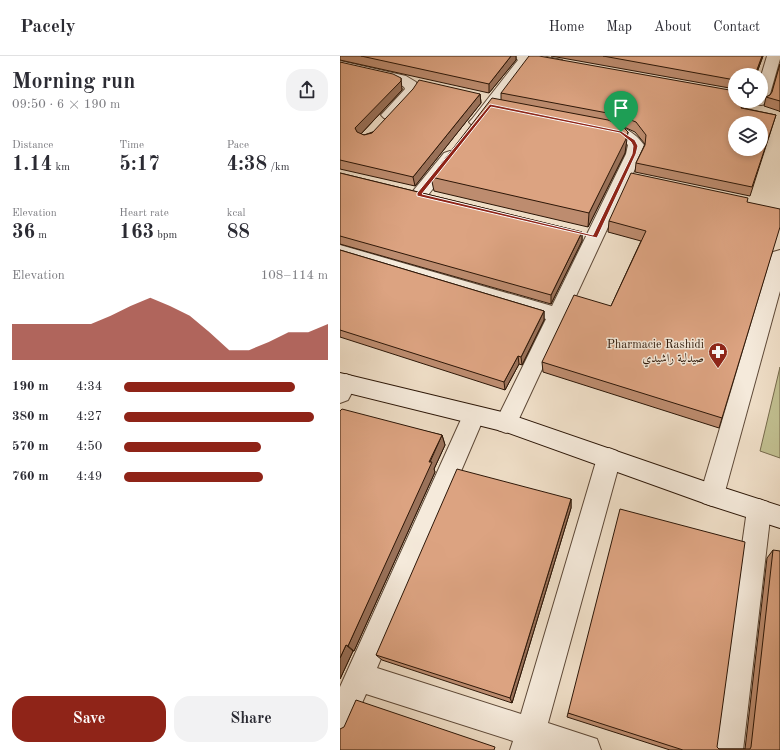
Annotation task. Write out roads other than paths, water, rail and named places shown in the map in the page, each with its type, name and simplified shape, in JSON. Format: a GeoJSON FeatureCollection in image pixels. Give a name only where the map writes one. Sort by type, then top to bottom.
{"type":"FeatureCollection","features":[{"type":"Feature","properties":{"kind":"street"},"geometry":{"type":"LineString","coordinates":[[419,195],[492,103],[525,56],[574,66]]}},
{"type":"Feature","properties":{"kind":"street"},"geometry":{"type":"LineString","coordinates":[[768,86],[774,56]]}},
{"type":"Feature","properties":{"kind":"street"},"geometry":{"type":"LineString","coordinates":[[340,65],[422,84]]}},
{"type":"Feature","properties":{"kind":"street"},"geometry":{"type":"LineString","coordinates":[[377,127],[412,90],[411,85],[401,79]]}},
{"type":"Feature","properties":{"kind":"street"},"geometry":{"type":"LineString","coordinates":[[506,423],[558,315],[587,235],[630,178],[636,146],[633,141],[621,132],[580,123]]}},
{"type":"Feature","properties":{"kind":"street"},"geometry":{"type":"LineString","coordinates":[[340,251],[558,315]]}},
{"type":"Feature","properties":{"kind":"street"},"geometry":{"type":"LineString","coordinates":[[712,495],[780,257]]}},
{"type":"Feature","properties":{"kind":"street"},"geometry":{"type":"LineString","coordinates":[[342,386],[506,423],[712,495],[770,513],[728,750]]}},
{"type":"Feature","properties":{"kind":"street"},"geometry":{"type":"LineString","coordinates":[[340,720],[474,415]]}},
{"type":"Feature","properties":{"kind":"street"},"geometry":{"type":"LineString","coordinates":[[528,741],[609,458]]}},
{"type":"Feature","properties":{"kind":"street"},"geometry":{"type":"LineString","coordinates":[[359,677],[528,741],[586,750]]}},
{"type":"Feature","properties":{"kind":"place","name":"Pharmacie Rashidi صيدلية راشيدي"},"geometry":{"type":"Point","coordinates":[718,369]}}]}
